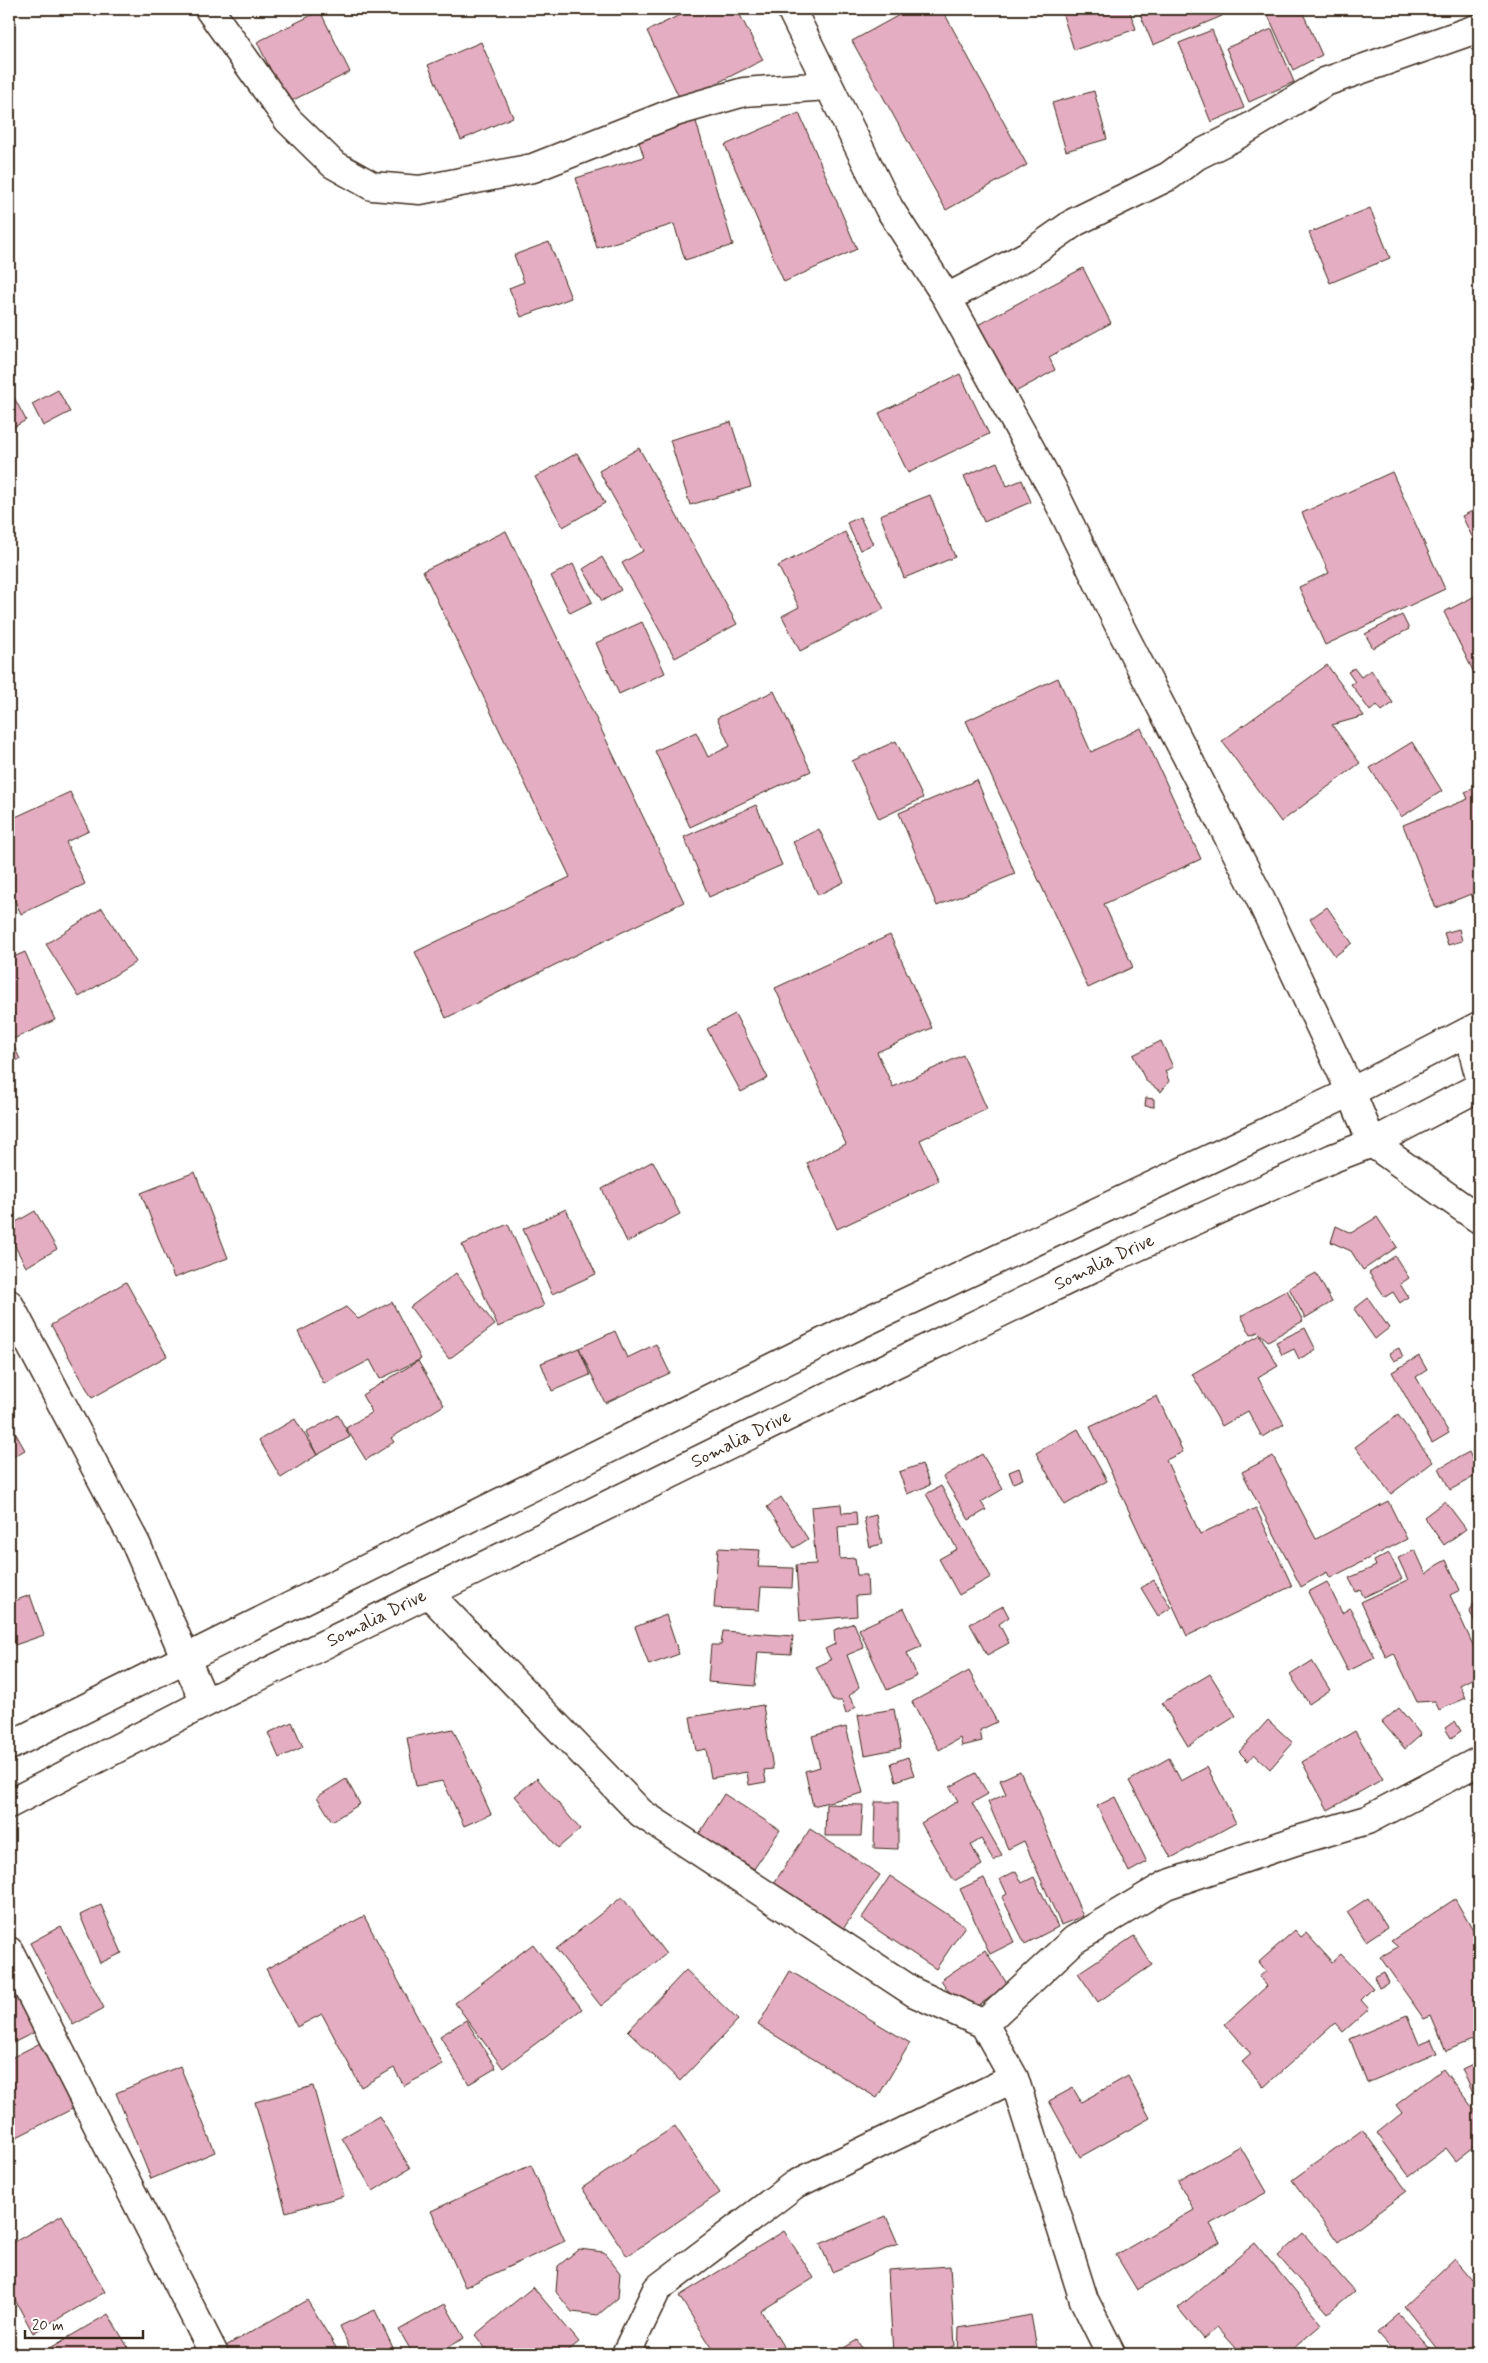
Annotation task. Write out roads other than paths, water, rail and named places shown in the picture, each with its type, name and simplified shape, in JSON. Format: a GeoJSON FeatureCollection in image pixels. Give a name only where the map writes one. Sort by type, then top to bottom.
{"type":"FeatureCollection","features":[{"type":"Feature","properties":{"kind":"street"},"geometry":{"type":"LineString","coordinates":[[209,9],[288,120],[332,164],[372,186],[420,190],[533,168],[675,112],[744,92],[827,86]]}},
{"type":"Feature","properties":{"kind":"street"},"geometry":{"type":"LineString","coordinates":[[791,9],[827,86],[889,208],[948,298],[1052,488],[1120,628],[1258,894],[1351,1092],[1372,1143],[1479,1219]]}},
{"type":"Feature","properties":{"kind":"street"},"geometry":{"type":"LineString","coordinates":[[948,298],[1028,255],[1074,222],[1169,176],[1196,156],[1232,138],[1325,82],[1479,28]]}},
{"type":"Feature","properties":{"kind":"street"},"geometry":{"type":"LineString","coordinates":[[9,1746],[862,1323],[1351,1092],[1474,1029],[1479,1074]]}},
{"type":"Feature","properties":{"kind":"street","name":"Somalia Drive"},"geometry":{"type":"LineString","coordinates":[[9,1804],[205,1703],[1117,1256],[1332,1158],[1372,1143],[1479,1087]]}},
{"type":"Feature","properties":{"kind":"street"},"geometry":{"type":"LineString","coordinates":[[9,1304],[136,1544],[205,1703]]}},
{"type":"Feature","properties":{"kind":"street"},"geometry":{"type":"LineString","coordinates":[[428,1593],[641,1813],[915,1993],[984,2024],[1014,2078],[1084,2300],[1110,2354]]}},
{"type":"Feature","properties":{"kind":"street"},"geometry":{"type":"LineString","coordinates":[[984,2024],[1074,1940],[1166,1886],[1295,1841],[1367,1820],[1479,1761]]}},
{"type":"Feature","properties":{"kind":"street"},"geometry":{"type":"LineString","coordinates":[[9,1951],[214,2354]]}},
{"type":"Feature","properties":{"kind":"street"},"geometry":{"type":"LineString","coordinates":[[626,2354],[657,2289],[794,2185],[1014,2078]]}}]}
